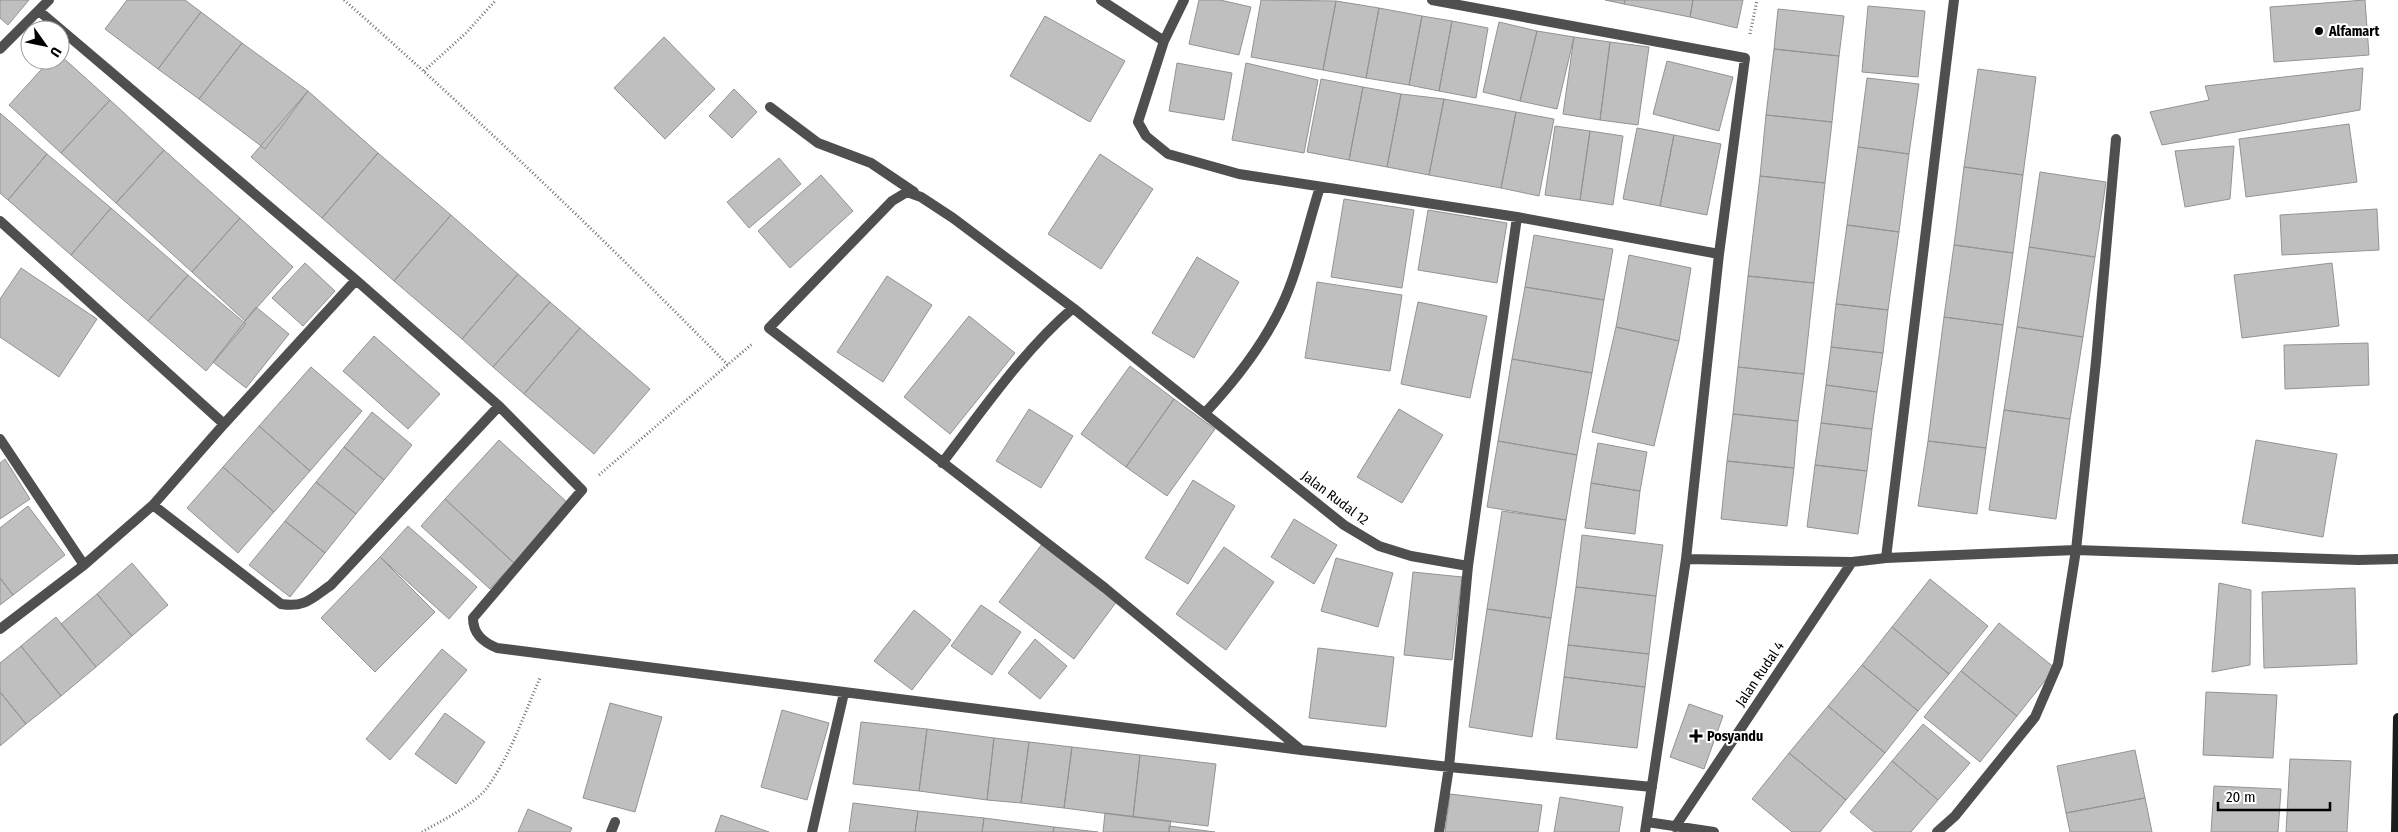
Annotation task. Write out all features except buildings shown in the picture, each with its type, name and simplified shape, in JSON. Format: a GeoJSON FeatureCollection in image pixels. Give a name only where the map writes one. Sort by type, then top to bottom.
{"type":"FeatureCollection","features":[{"type":"Feature","properties":{"kind":"main road"},"geometry":{"type":"LineString","coordinates":[[2396,832],[2398,721]]}},
{"type":"Feature","properties":{"kind":"street"},"geometry":{"type":"LineString","coordinates":[[0,49],[50,0]]}},
{"type":"Feature","properties":{"kind":"street"},"geometry":{"type":"LineString","coordinates":[[1101,0],[1164,41]]}},
{"type":"Feature","properties":{"kind":"street"},"geometry":{"type":"LineString","coordinates":[[1184,0],[1164,41],[1138,122],[1146,136],[1168,154],[1239,174],[1517,217],[1719,254]]}},
{"type":"Feature","properties":{"kind":"street"},"geometry":{"type":"LineString","coordinates":[[1432,0],[1745,58],[1719,254],[1686,559],[1646,827],[1674,827],[1714,832]]}},
{"type":"Feature","properties":{"kind":"street"},"geometry":{"type":"LineString","coordinates":[[1886,558],[1954,0]]}},
{"type":"Feature","properties":{"kind":"street"},"geometry":{"type":"LineString","coordinates":[[39,11],[356,280],[498,406],[582,490],[473,618],[473,626],[477,634],[487,644],[497,648],[844,694],[1449,768],[1652,787]]}},
{"type":"Feature","properties":{"kind":"street","name":"Jalan Rudal 12"},"geometry":{"type":"LineString","coordinates":[[770,107],[818,142],[871,164],[921,197],[1073,308],[1344,525],[1372,542],[1411,556],[1468,566]]}},
{"type":"Feature","properties":{"kind":"street"},"geometry":{"type":"LineString","coordinates":[[1937,832],[1955,816],[2035,717],[2058,664],[2076,550],[2096,362],[2116,139]]}},
{"type":"Feature","properties":{"kind":"street"},"geometry":{"type":"LineString","coordinates":[[1205,413],[1238,377],[1261,343],[1282,306],[1320,187]]}},
{"type":"Feature","properties":{"kind":"street"},"geometry":{"type":"LineString","coordinates":[[921,197],[907,192],[892,201],[769,328],[1105,588],[1301,750]]}},
{"type":"Feature","properties":{"kind":"street"},"geometry":{"type":"LineString","coordinates":[[1439,832],[1449,768],[1468,566],[1517,217]]}},
{"type":"Feature","properties":{"kind":"street"},"geometry":{"type":"LineString","coordinates":[[0,220],[224,424]]}},
{"type":"Feature","properties":{"kind":"street"},"geometry":{"type":"LineString","coordinates":[[0,629],[84,565],[154,505],[224,424],[356,280]]}},
{"type":"Feature","properties":{"kind":"street"},"geometry":{"type":"LineString","coordinates":[[942,463],[1024,356],[1073,308]]}},
{"type":"Feature","properties":{"kind":"street"},"geometry":{"type":"LineString","coordinates":[[154,505],[281,604],[292,606],[306,604],[331,585],[498,406]]}},
{"type":"Feature","properties":{"kind":"street"},"geometry":{"type":"LineString","coordinates":[[0,439],[84,565]]}},
{"type":"Feature","properties":{"kind":"street"},"geometry":{"type":"LineString","coordinates":[[1686,559],[1852,562],[1886,558],[2076,550],[2358,560],[2398,559]]}},
{"type":"Feature","properties":{"kind":"street","name":"Jalan Rudal 4"},"geometry":{"type":"LineString","coordinates":[[1674,827],[1852,562]]}},
{"type":"Feature","properties":{"kind":"street"},"geometry":{"type":"LineString","coordinates":[[812,832],[844,694]]}},
{"type":"Feature","properties":{"kind":"street"},"geometry":{"type":"LineString","coordinates":[[611,832],[615,822]]}},
{"type":"Feature","properties":{"kind":"path"},"geometry":{"type":"LineString","coordinates":[[344,0],[424,71],[542,181],[728,365]]}},
{"type":"Feature","properties":{"kind":"path"},"geometry":{"type":"LineString","coordinates":[[424,71],[466,33],[496,0]]}},
{"type":"Feature","properties":{"kind":"path"},"geometry":{"type":"LineString","coordinates":[[1745,58],[1757,0]]}},
{"type":"Feature","properties":{"kind":"path"},"geometry":{"type":"LineString","coordinates":[[582,490],[769,328]]}},
{"type":"Feature","properties":{"kind":"path"},"geometry":{"type":"LineString","coordinates":[[422,832],[458,810],[485,790],[505,756],[551,655]]}},
{"type":"Feature","properties":{"kind":"place","name":"Alfamart"},"geometry":{"type":"Point","coordinates":[2319,31]}},
{"type":"Feature","properties":{"kind":"place","name":"Posyandu"},"geometry":{"type":"Point","coordinates":[1696,736]}}]}
